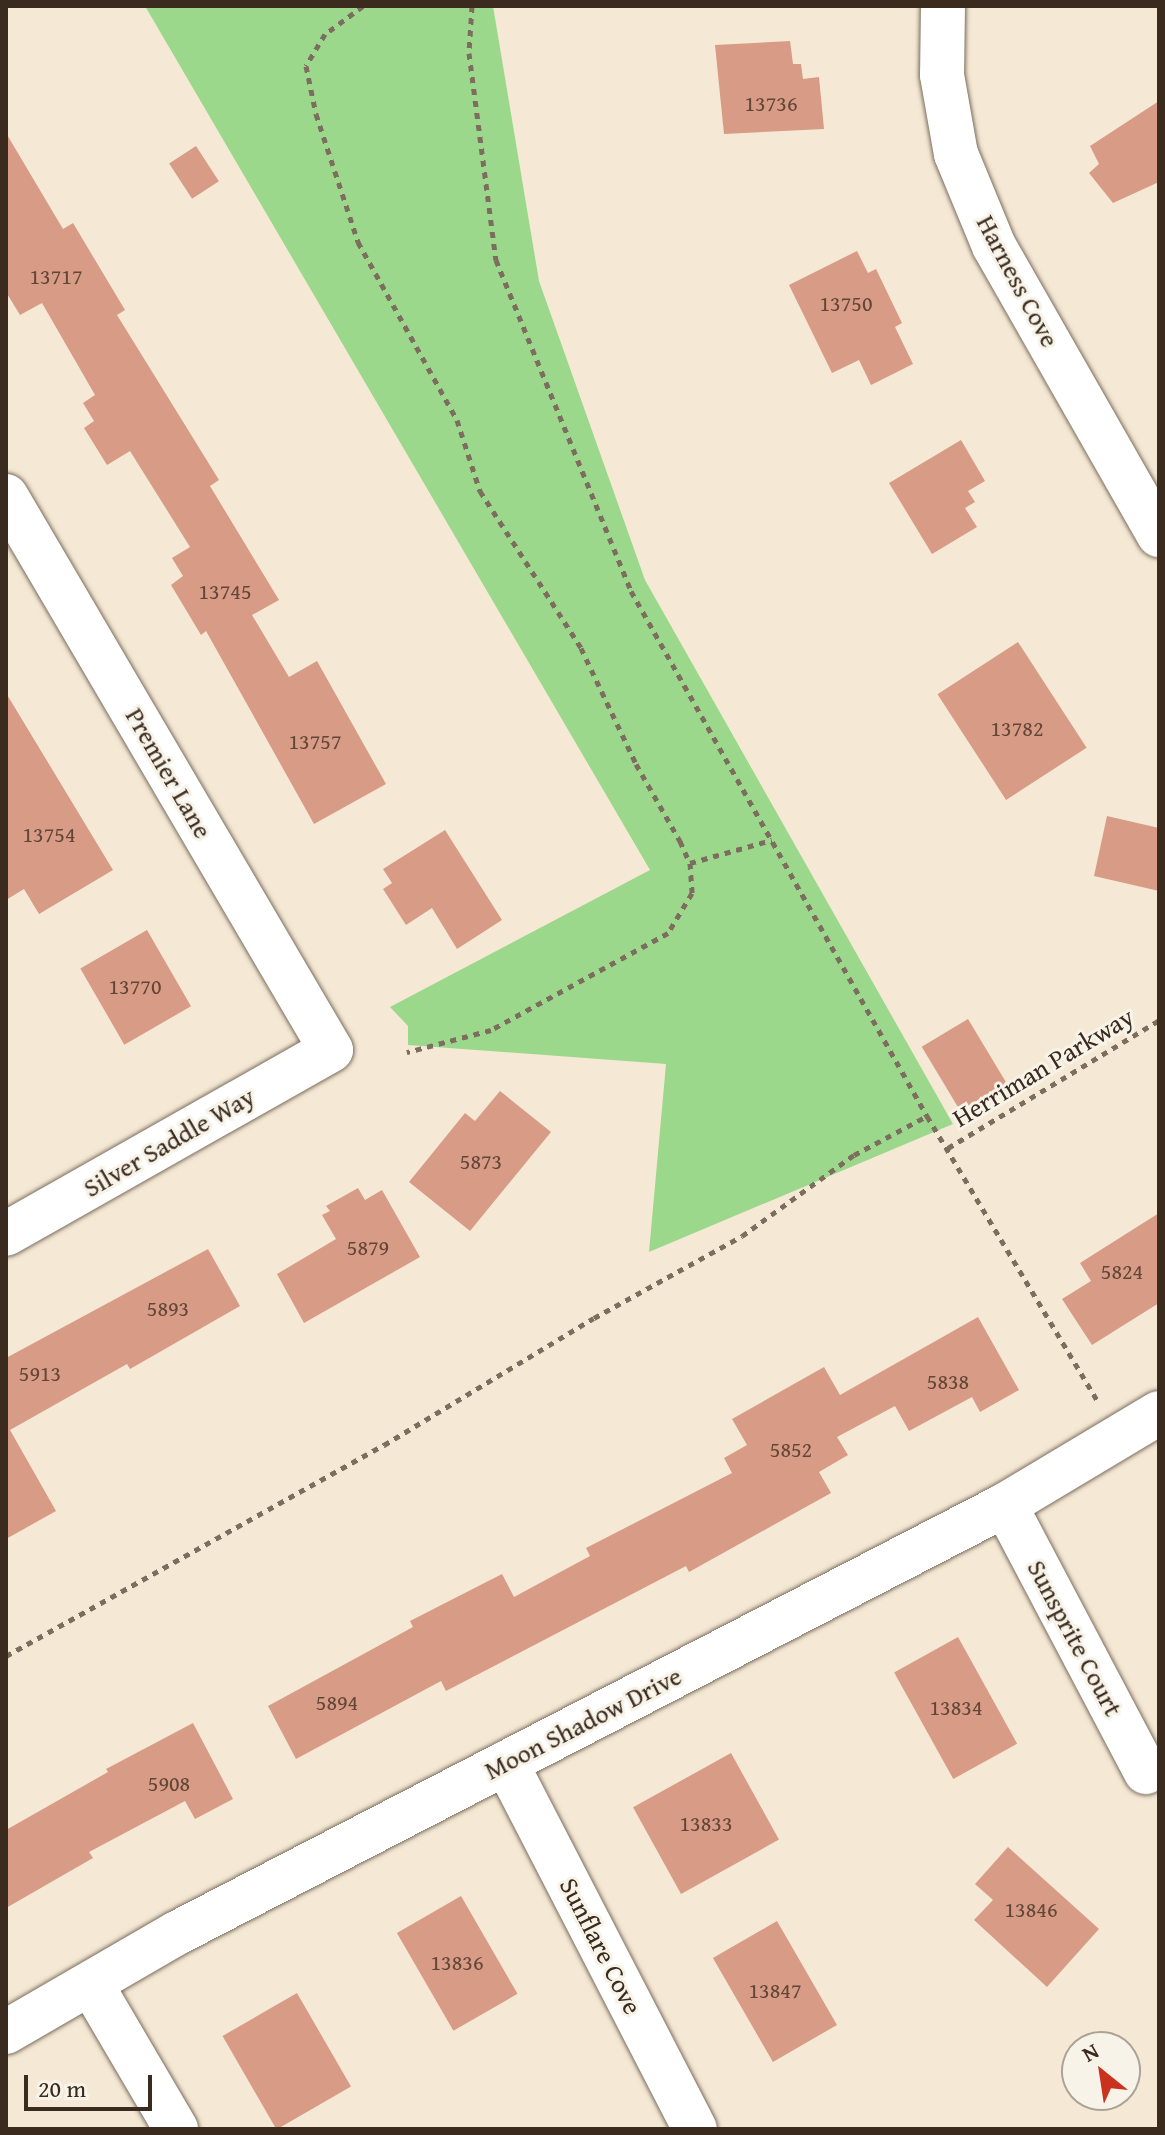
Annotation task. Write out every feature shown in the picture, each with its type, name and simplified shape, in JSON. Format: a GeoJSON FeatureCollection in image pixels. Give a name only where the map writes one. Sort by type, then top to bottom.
{"type":"FeatureCollection","features":[{"type":"Feature","properties":{"kind":"street","name":"Harness Cove"},"geometry":{"type":"LineString","coordinates":[[943,6],[942,75],[956,154],[989,233],[1159,535]]}},
{"type":"Feature","properties":{"kind":"street","name":"Premier Lane"},"geometry":{"type":"LineString","coordinates":[[6,496],[331,1050]]}},
{"type":"Feature","properties":{"kind":"street","name":"Silver Saddle Way"},"geometry":{"type":"LineString","coordinates":[[6,1234],[331,1050]]}},
{"type":"Feature","properties":{"kind":"street","name":"Moon Shadow Drive"},"geometry":{"type":"LineString","coordinates":[[6,2032],[177,1933],[1005,1505],[1159,1413]]}},
{"type":"Feature","properties":{"kind":"street","name":"Sunsprite Court"},"geometry":{"type":"LineString","coordinates":[[1005,1505],[1146,1772]]}},
{"type":"Feature","properties":{"kind":"street","name":"Sunflare Cove"},"geometry":{"type":"LineString","coordinates":[[506,1763],[695,2129]]}},
{"type":"Feature","properties":{"kind":"street"},"geometry":{"type":"LineString","coordinates":[[91,1984],[176,2129]]}},
{"type":"Feature","properties":{"kind":"path"},"geometry":{"type":"LineString","coordinates":[[363,6],[325,34],[306,66],[316,114],[358,242],[457,420],[480,491],[581,648],[636,764],[690,863],[692,893],[668,933],[491,1030],[407,1052]]}},
{"type":"Feature","properties":{"kind":"path"},"geometry":{"type":"LineString","coordinates":[[472,6],[469,53],[496,260],[631,591],[927,1116],[1103,1410]]}},
{"type":"Feature","properties":{"kind":"path"},"geometry":{"type":"LineString","coordinates":[[690,863],[772,840]]}},
{"type":"Feature","properties":{"kind":"path","name":"Herriman Parkway"},"geometry":{"type":"LineString","coordinates":[[948,1148],[1159,1020]]}},
{"type":"Feature","properties":{"kind":"path"},"geometry":{"type":"LineString","coordinates":[[6,1656],[384,1445],[594,1318],[742,1236],[854,1155],[927,1116]]}},
{"type":"Feature","properties":{"kind":"green space"},"geometry":{"type":"Polygon","coordinates":[[[145,6],[493,6],[539,281],[645,580],[953,1124],[649,1252],[666,1064],[408,1045],[408,1026],[390,1007],[650,870],[145,6]]]}},
{"type":"Feature","properties":{"kind":"building"},"geometry":{"type":"Polygon","coordinates":[[[790,41],[793,64],[801,64],[803,79],[819,77],[824,129],[724,134],[715,45],[790,41]]]}},
{"type":"Feature","properties":{"kind":"building"},"geometry":{"type":"Polygon","coordinates":[[[1159,101],[1159,182],[1113,203],[1089,173],[1099,164],[1090,146],[1159,101]]]}},
{"type":"Feature","properties":{"kind":"building"},"geometry":{"type":"Polygon","coordinates":[[[6,133],[63,229],[73,223],[125,310],[117,315],[219,480],[210,486],[279,600],[252,615],[289,677],[317,661],[386,784],[314,824],[206,631],[201,635],[171,585],[183,576],[172,558],[190,547],[130,451],[107,465],[84,428],[94,421],[83,403],[95,395],[42,303],[20,315],[6,292],[6,133]]]}},
{"type":"Feature","properties":{"kind":"building"},"geometry":{"type":"Polygon","coordinates":[[[196,146],[219,181],[192,199],[169,163],[196,146]]]}},
{"type":"Feature","properties":{"kind":"building"},"geometry":{"type":"Polygon","coordinates":[[[857,251],[868,273],[876,269],[902,323],[895,327],[913,364],[871,385],[859,360],[832,373],[789,285],[857,251]]]}},
{"type":"Feature","properties":{"kind":"building"},"geometry":{"type":"Polygon","coordinates":[[[961,440],[985,481],[968,491],[975,502],[965,508],[977,527],[932,554],[889,483],[961,440]]]}},
{"type":"Feature","properties":{"kind":"building"},"geometry":{"type":"Polygon","coordinates":[[[1018,642],[1087,748],[1006,800],[937,694],[1018,642]]]}},
{"type":"Feature","properties":{"kind":"building"},"geometry":{"type":"Polygon","coordinates":[[[6,693],[113,870],[39,914],[24,889],[6,900],[6,693]]]}},
{"type":"Feature","properties":{"kind":"building"},"geometry":{"type":"Polygon","coordinates":[[[1107,816],[1159,828],[1159,891],[1094,876],[1107,816]]]}},
{"type":"Feature","properties":{"kind":"building"},"geometry":{"type":"Polygon","coordinates":[[[445,830],[502,920],[457,949],[432,908],[406,925],[383,889],[392,883],[383,869],[445,830]]]}},
{"type":"Feature","properties":{"kind":"building"},"geometry":{"type":"Polygon","coordinates":[[[147,930],[191,1006],[124,1045],[80,968],[147,930]]]}},
{"type":"Feature","properties":{"kind":"building"},"geometry":{"type":"Polygon","coordinates":[[[968,1019],[1007,1083],[960,1111],[922,1047],[968,1019]]]}},
{"type":"Feature","properties":{"kind":"building"},"geometry":{"type":"Polygon","coordinates":[[[500,1091],[551,1132],[470,1231],[409,1182],[465,1113],[475,1121],[500,1091]]]}},
{"type":"Feature","properties":{"kind":"building"},"geometry":{"type":"Polygon","coordinates":[[[358,1188],[365,1200],[382,1190],[420,1257],[304,1323],[277,1274],[336,1239],[322,1215],[330,1211],[326,1206],[358,1188]]]}},
{"type":"Feature","properties":{"kind":"building"},"geometry":{"type":"Polygon","coordinates":[[[1159,1213],[1159,1303],[1092,1345],[1062,1299],[1091,1281],[1080,1263],[1159,1213]]]}},
{"type":"Feature","properties":{"kind":"building"},"geometry":{"type":"Polygon","coordinates":[[[208,1249],[240,1306],[130,1369],[127,1364],[10,1430],[56,1511],[6,1539],[6,1358],[208,1249]]]}},
{"type":"Feature","properties":{"kind":"building"},"geometry":{"type":"Polygon","coordinates":[[[978,1317],[1019,1390],[980,1412],[972,1397],[909,1431],[895,1406],[837,1437],[848,1455],[819,1472],[831,1493],[689,1572],[686,1566],[446,1691],[441,1681],[296,1759],[268,1706],[413,1627],[410,1621],[502,1574],[514,1597],[590,1556],[586,1548],[732,1473],[724,1458],[747,1445],[732,1419],[824,1367],[840,1395],[978,1317]]]}},
{"type":"Feature","properties":{"kind":"building"},"geometry":{"type":"Polygon","coordinates":[[[958,1637],[1017,1744],[953,1779],[894,1672],[958,1637]]]}},
{"type":"Feature","properties":{"kind":"building"},"geometry":{"type":"Polygon","coordinates":[[[193,1723],[233,1799],[195,1819],[185,1801],[89,1852],[93,1858],[6,1908],[6,1830],[108,1772],[106,1769],[193,1723]]]}},
{"type":"Feature","properties":{"kind":"building"},"geometry":{"type":"Polygon","coordinates":[[[731,1753],[779,1840],[681,1894],[633,1807],[731,1753]]]}},
{"type":"Feature","properties":{"kind":"building"},"geometry":{"type":"Polygon","coordinates":[[[1008,1847],[1099,1929],[1047,1987],[974,1920],[993,1900],[975,1884],[1008,1847]]]}},
{"type":"Feature","properties":{"kind":"building"},"geometry":{"type":"Polygon","coordinates":[[[461,1896],[518,1994],[453,2031],[397,1933],[461,1896]]]}},
{"type":"Feature","properties":{"kind":"building"},"geometry":{"type":"Polygon","coordinates":[[[777,1921],[837,2025],[773,2062],[713,1958],[777,1921]]]}},
{"type":"Feature","properties":{"kind":"building"},"geometry":{"type":"Polygon","coordinates":[[[297,1993],[351,2087],[276,2129],[223,2036],[297,1993]]]}}]}
